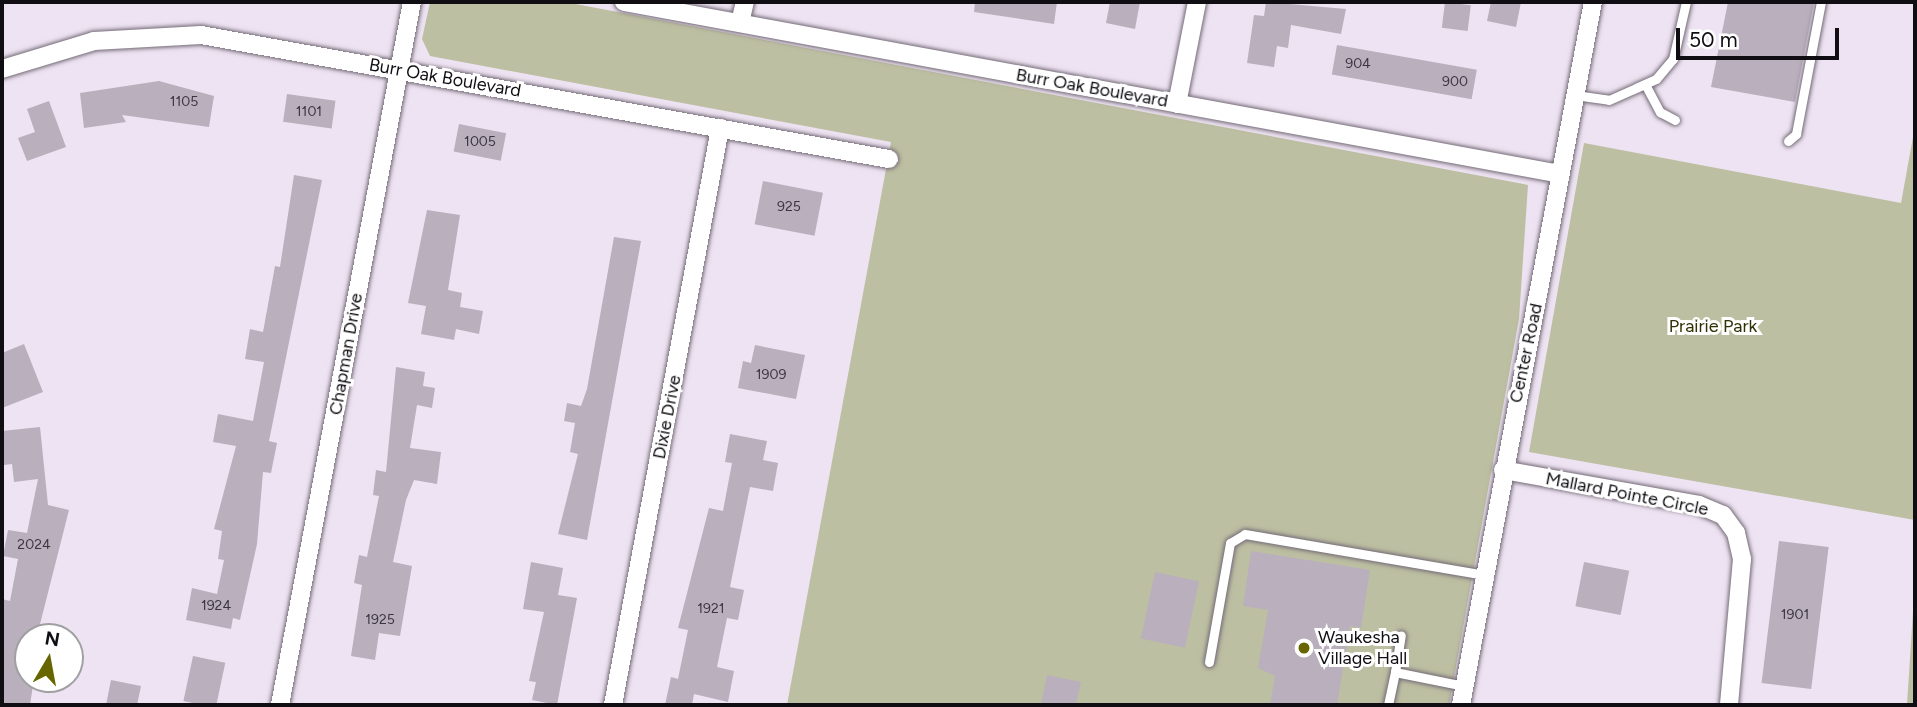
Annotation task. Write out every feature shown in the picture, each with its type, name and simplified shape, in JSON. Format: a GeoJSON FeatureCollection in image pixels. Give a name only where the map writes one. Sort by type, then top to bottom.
{"type":"FeatureCollection","features":[{"type":"Feature","properties":{"kind":"street","name":"Chapman Drive"},"geometry":{"type":"LineString","coordinates":[[280,705],[412,2]]}},
{"type":"Feature","properties":{"kind":"street","name":"Burr Oak Boulevard"},"geometry":{"type":"LineString","coordinates":[[624,2],[1560,174]]}},
{"type":"Feature","properties":{"kind":"street"},"geometry":{"type":"LineString","coordinates":[[740,23],[745,2]]}},
{"type":"Feature","properties":{"kind":"street"},"geometry":{"type":"LineString","coordinates":[[1177,104],[1196,2]]}},
{"type":"Feature","properties":{"kind":"street","name":"Center Road"},"geometry":{"type":"LineString","coordinates":[[1461,705],[1593,2]]}},
{"type":"Feature","properties":{"kind":"street","name":"Burr Oak Boulevard"},"geometry":{"type":"LineString","coordinates":[[2,69],[43,52],[146,34],[245,41],[889,159]]}},
{"type":"Feature","properties":{"kind":"street","name":"Dixie Drive"},"geometry":{"type":"LineString","coordinates":[[613,705],[720,128]]}},
{"type":"Feature","properties":{"kind":"street","name":"Mallard Pointe Circle"},"geometry":{"type":"LineString","coordinates":[[1503,470],[1699,505],[1723,515],[1736,533],[1742,559],[1729,705]]}},
{"type":"Feature","properties":{"kind":"lane"},"geometry":{"type":"LineString","coordinates":[[1575,95],[1609,100],[1646,86],[1672,59],[1685,2]]}},
{"type":"Feature","properties":{"kind":"lane"},"geometry":{"type":"LineString","coordinates":[[1788,142],[1796,134],[1821,2]]}},
{"type":"Feature","properties":{"kind":"lane"},"geometry":{"type":"LineString","coordinates":[[1646,86],[1660,112],[1675,120]]}},
{"type":"Feature","properties":{"kind":"lane"},"geometry":{"type":"LineString","coordinates":[[1209,662],[1230,543],[1245,534],[1484,575]]}},
{"type":"Feature","properties":{"kind":"lane"},"geometry":{"type":"LineString","coordinates":[[1388,705],[1401,635]]}},
{"type":"Feature","properties":{"kind":"lane"},"geometry":{"type":"LineString","coordinates":[[1395,671],[1464,686]]}},
{"type":"Feature","properties":{"kind":"green space"},"geometry":{"type":"Polygon","coordinates":[[[430,2],[565,2],[1528,185],[1519,319],[1449,705],[787,705],[891,142],[430,56],[422,39],[430,2]]]}},
{"type":"Feature","properties":{"kind":"green space","name":"Prairie Park"},"geometry":{"type":"Polygon","coordinates":[[[1915,126],[1915,520],[1529,452],[1584,143],[1901,203],[1915,126]]]}},
{"type":"Feature","properties":{"kind":"green space"},"geometry":{"type":"Polygon","coordinates":[[[1915,580],[1915,705],[1907,705],[1915,580]]]}},
{"type":"Feature","properties":{"kind":"building"},"geometry":{"type":"Polygon","coordinates":[[[975,2],[1057,2],[1054,24],[974,12],[975,2]]]}},
{"type":"Feature","properties":{"kind":"building"},"geometry":{"type":"Polygon","coordinates":[[[1110,2],[1140,2],[1135,29],[1106,23],[1110,2]]]}},
{"type":"Feature","properties":{"kind":"building"},"geometry":{"type":"Polygon","coordinates":[[[1266,2],[1346,9],[1341,34],[1291,25],[1288,48],[1277,46],[1274,67],[1247,63],[1254,15],[1264,16],[1266,2]]]}},
{"type":"Feature","properties":{"kind":"building"},"geometry":{"type":"Polygon","coordinates":[[[1445,2],[1471,5],[1468,31],[1442,28],[1445,2]]]}},
{"type":"Feature","properties":{"kind":"building"},"geometry":{"type":"Polygon","coordinates":[[[1491,2],[1521,2],[1516,27],[1487,21],[1491,2]]]}},
{"type":"Feature","properties":{"kind":"building"},"geometry":{"type":"Polygon","coordinates":[[[1728,2],[1814,2],[1795,102],[1711,87],[1728,2]]]}},
{"type":"Feature","properties":{"kind":"building"},"geometry":{"type":"Polygon","coordinates":[[[1337,45],[1477,70],[1472,99],[1332,75],[1337,45]]]}},
{"type":"Feature","properties":{"kind":"building"},"geometry":{"type":"Polygon","coordinates":[[[159,81],[214,96],[209,127],[122,115],[126,122],[84,128],[80,93],[159,81]]]}},
{"type":"Feature","properties":{"kind":"building"},"geometry":{"type":"Polygon","coordinates":[[[287,94],[336,101],[332,129],[283,122],[287,94]]]}},
{"type":"Feature","properties":{"kind":"building"},"geometry":{"type":"Polygon","coordinates":[[[49,101],[66,147],[27,161],[18,138],[35,132],[27,109],[49,101]]]}},
{"type":"Feature","properties":{"kind":"building"},"geometry":{"type":"Polygon","coordinates":[[[459,124],[506,133],[501,161],[454,151],[459,124]]]}},
{"type":"Feature","properties":{"kind":"building"},"geometry":{"type":"Polygon","coordinates":[[[294,175],[322,180],[269,441],[277,443],[271,473],[263,472],[257,544],[240,620],[233,618],[231,629],[186,620],[192,588],[217,594],[224,560],[218,559],[222,531],[214,529],[236,446],[213,442],[218,414],[253,421],[264,362],[245,359],[250,329],[263,332],[275,266],[280,267],[294,175]]]}},
{"type":"Feature","properties":{"kind":"building"},"geometry":{"type":"Polygon","coordinates":[[[763,181],[823,193],[814,236],[755,224],[763,181]]]}},
{"type":"Feature","properties":{"kind":"building"},"geometry":{"type":"Polygon","coordinates":[[[427,210],[460,215],[448,290],[462,293],[460,307],[483,311],[479,334],[456,329],[454,340],[421,334],[426,306],[408,303],[427,210]]]}},
{"type":"Feature","properties":{"kind":"building"},"geometry":{"type":"Polygon","coordinates":[[[614,237],[641,241],[587,540],[558,534],[578,454],[570,452],[575,423],[564,421],[567,403],[581,406],[587,389],[614,237]]]}},
{"type":"Feature","properties":{"kind":"building"},"geometry":{"type":"Polygon","coordinates":[[[24,344],[43,392],[2,408],[2,353],[24,344]]]}},
{"type":"Feature","properties":{"kind":"building"},"geometry":{"type":"Polygon","coordinates":[[[755,345],[805,355],[796,399],[738,388],[743,361],[751,363],[755,345]]]}},
{"type":"Feature","properties":{"kind":"building"},"geometry":{"type":"Polygon","coordinates":[[[396,367],[425,372],[423,386],[435,388],[432,408],[417,405],[410,448],[441,452],[437,484],[414,480],[406,500],[393,562],[412,566],[400,636],[379,633],[375,660],[351,656],[362,585],[354,583],[359,555],[367,557],[379,496],[373,495],[376,470],[386,472],[396,367]]]}},
{"type":"Feature","properties":{"kind":"building"},"geometry":{"type":"Polygon","coordinates":[[[40,427],[48,505],[69,510],[40,623],[14,623],[14,693],[32,693],[30,705],[2,705],[2,599],[10,601],[18,559],[3,556],[8,530],[27,533],[38,479],[14,482],[12,464],[4,465],[2,431],[40,427]]]}},
{"type":"Feature","properties":{"kind":"building"},"geometry":{"type":"Polygon","coordinates":[[[730,434],[767,441],[763,460],[778,463],[773,491],[750,487],[730,587],[744,590],[738,620],[727,618],[717,667],[734,671],[728,702],[694,694],[692,705],[665,705],[671,677],[678,679],[688,630],[678,628],[709,508],[723,511],[732,463],[725,462],[730,434]]]}},
{"type":"Feature","properties":{"kind":"building"},"geometry":{"type":"Polygon","coordinates":[[[1779,541],[1829,547],[1811,689],[1762,683],[1779,541]]]}},
{"type":"Feature","properties":{"kind":"building","name":"Waukesha Village Hall"},"geometry":{"type":"Polygon","coordinates":[[[1251,551],[1370,570],[1361,628],[1350,626],[1337,705],[1270,705],[1275,676],[1258,668],[1268,610],[1243,606],[1251,551]]]}},
{"type":"Feature","properties":{"kind":"building"},"geometry":{"type":"Polygon","coordinates":[[[531,562],[563,568],[558,595],[577,598],[557,705],[532,700],[536,682],[529,681],[544,612],[523,609],[531,562]]]}},
{"type":"Feature","properties":{"kind":"building"},"geometry":{"type":"Polygon","coordinates":[[[1584,562],[1629,571],[1621,615],[1575,606],[1584,562]]]}},
{"type":"Feature","properties":{"kind":"building"},"geometry":{"type":"Polygon","coordinates":[[[1155,572],[1199,581],[1185,648],[1141,639],[1155,572]]]}},
{"type":"Feature","properties":{"kind":"building"},"geometry":{"type":"Polygon","coordinates":[[[193,656],[225,663],[216,705],[183,701],[193,656]]]}},
{"type":"Feature","properties":{"kind":"building"},"geometry":{"type":"Polygon","coordinates":[[[1047,675],[1081,682],[1076,705],[1041,705],[1047,675]]]}},
{"type":"Feature","properties":{"kind":"building"},"geometry":{"type":"Polygon","coordinates":[[[111,680],[141,686],[137,705],[106,705],[111,680]]]}},
{"type":"Feature","properties":{"kind":"place","name":"Waukesha Village Hall"},"geometry":{"type":"Point","coordinates":[1304,648]}}]}
